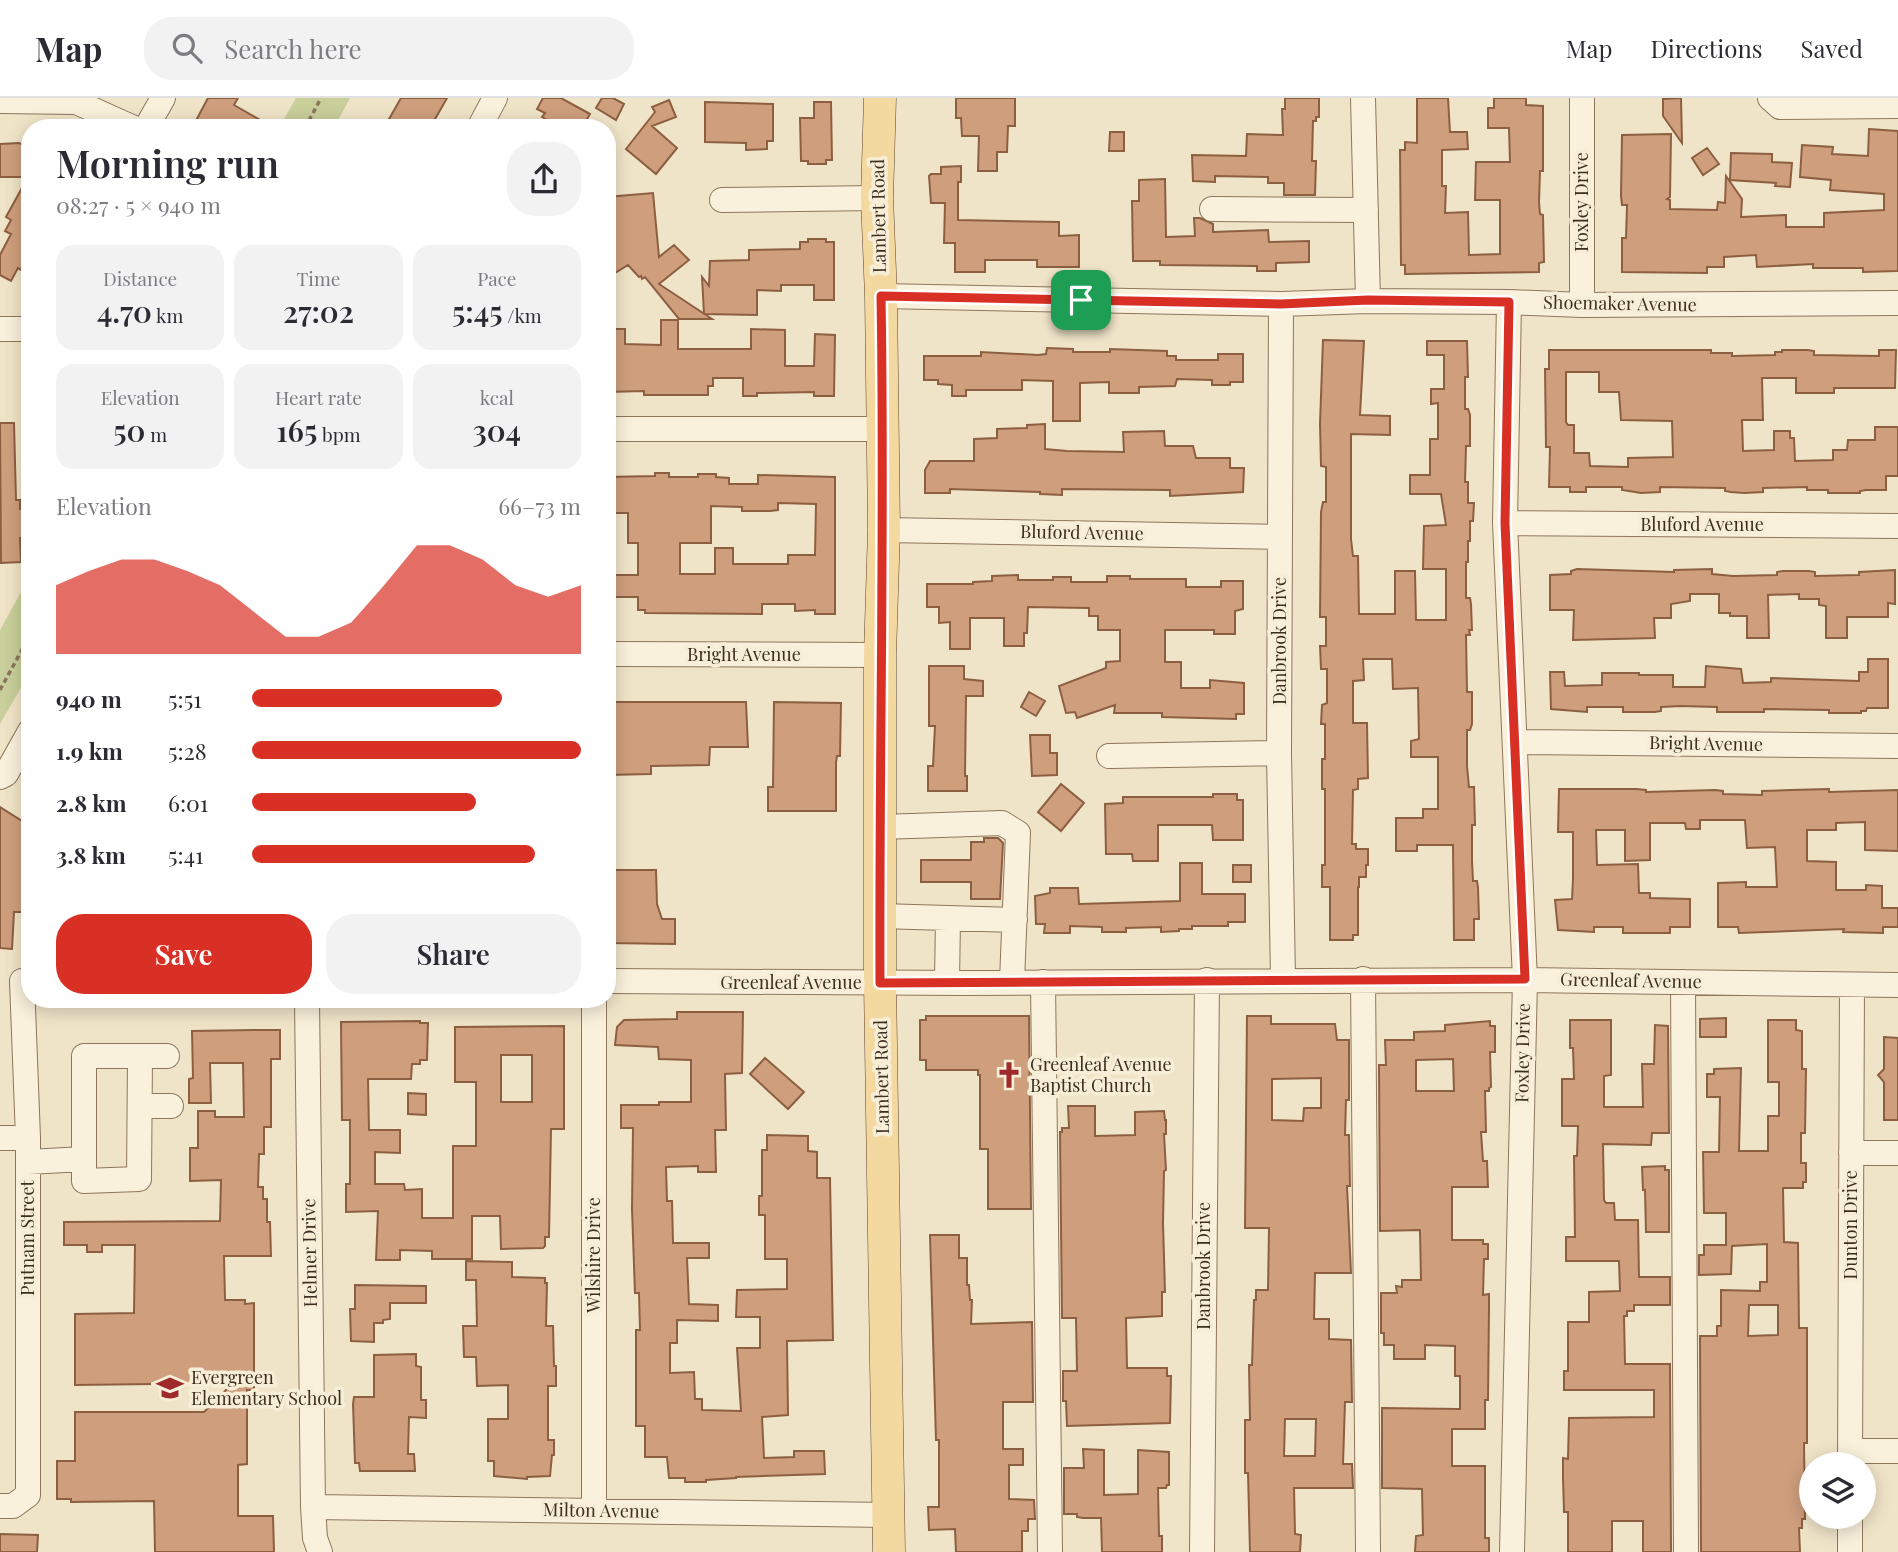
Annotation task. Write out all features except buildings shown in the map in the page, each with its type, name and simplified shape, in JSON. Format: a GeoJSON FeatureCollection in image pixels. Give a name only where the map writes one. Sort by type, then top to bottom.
{"type":"FeatureCollection","features":[{"type":"Feature","properties":{"kind":"main road","name":"Lambert Road"},"geometry":{"type":"LineString","coordinates":[[880,98],[877,198],[884,530],[880,655],[880,983],[889,1552]]}},
{"type":"Feature","properties":{"kind":"street"},"geometry":{"type":"LineString","coordinates":[[151,119],[163,98]]}},
{"type":"Feature","properties":{"kind":"street"},"geometry":{"type":"LineString","coordinates":[[484,119],[495,98]]}},
{"type":"Feature","properties":{"kind":"street"},"geometry":{"type":"LineString","coordinates":[[1363,98],[1368,300]]}},
{"type":"Feature","properties":{"kind":"street","name":"Foxley Drive"},"geometry":{"type":"LineString","coordinates":[[1582,98],[1582,305]]}},
{"type":"Feature","properties":{"kind":"street"},"geometry":{"type":"LineString","coordinates":[[1770,98],[1780,107],[1898,106]]}},
{"type":"Feature","properties":{"kind":"street"},"geometry":{"type":"LineString","coordinates":[[0,101],[76,102],[114,119]]}},
{"type":"Feature","properties":{"kind":"street"},"geometry":{"type":"LineString","coordinates":[[722,200],[877,198]]}},
{"type":"Feature","properties":{"kind":"street"},"geometry":{"type":"LineString","coordinates":[[1212,209],[1366,210]]}},
{"type":"Feature","properties":{"kind":"street","name":"Shoemaker Avenue"},"geometry":{"type":"LineString","coordinates":[[881,296],[1281,304],[1368,300],[1582,305],[1898,303]]}},
{"type":"Feature","properties":{"kind":"street","name":"Foxley Drive"},"geometry":{"type":"LineString","coordinates":[[1509,302],[1505,523],[1525,979],[1512,1552]]}},
{"type":"Feature","properties":{"kind":"street","name":"Danbrook Drive"},"geometry":{"type":"LineString","coordinates":[[1281,304],[1279,753],[1283,979]]}},
{"type":"Feature","properties":{"kind":"street"},"geometry":{"type":"LineString","coordinates":[[616,429],[883,429]]}},
{"type":"Feature","properties":{"kind":"street","name":"Bluford Avenue"},"geometry":{"type":"LineString","coordinates":[[1505,523],[1898,526]]}},
{"type":"Feature","properties":{"kind":"street","name":"Bluford Avenue"},"geometry":{"type":"LineString","coordinates":[[884,530],[1280,537]]}},
{"type":"Feature","properties":{"kind":"street","name":"Bright Avenue"},"geometry":{"type":"LineString","coordinates":[[616,654],[880,655]]}},
{"type":"Feature","properties":{"kind":"street","name":"Bright Avenue"},"geometry":{"type":"LineString","coordinates":[[1515,742],[1898,746]]}},
{"type":"Feature","properties":{"kind":"street"},"geometry":{"type":"LineString","coordinates":[[1109,756],[1279,753]]}},
{"type":"Feature","properties":{"kind":"street"},"geometry":{"type":"LineString","coordinates":[[881,827],[1002,823],[1018,833],[1012,981]]}},
{"type":"Feature","properties":{"kind":"street"},"geometry":{"type":"LineString","coordinates":[[880,916],[1015,920]]}},
{"type":"Feature","properties":{"kind":"street"},"geometry":{"type":"LineString","coordinates":[[947,982],[948,918]]}},
{"type":"Feature","properties":{"kind":"street"},"geometry":{"type":"LineString","coordinates":[[1363,979],[1368,1552]]}},
{"type":"Feature","properties":{"kind":"street","name":"Greenleaf Avenue"},"geometry":{"type":"LineString","coordinates":[[616,981],[880,983],[1525,979],[1898,985]]}},
{"type":"Feature","properties":{"kind":"street","name":"Danbrook Drive"},"geometry":{"type":"LineString","coordinates":[[1202,1552],[1207,980]]}},
{"type":"Feature","properties":{"kind":"street","name":"Putnam Street"},"geometry":{"type":"LineString","coordinates":[[0,1506],[13,1506],[28,1495],[28,1150],[17,981]]}},
{"type":"Feature","properties":{"kind":"street"},"geometry":{"type":"LineString","coordinates":[[1043,982],[1051,1552]]}},
{"type":"Feature","properties":{"kind":"street"},"geometry":{"type":"LineString","coordinates":[[1683,982],[1686,1552]]}},
{"type":"Feature","properties":{"kind":"street","name":"Dunton Drive"},"geometry":{"type":"LineString","coordinates":[[1850,1452],[1852,985]]}},
{"type":"Feature","properties":{"kind":"street","name":"Helmer Drive"},"geometry":{"type":"LineString","coordinates":[[307,1008],[313,1507],[315,1538],[320,1552]]}},
{"type":"Feature","properties":{"kind":"street","name":"Wilshire Drive"},"geometry":{"type":"LineString","coordinates":[[594,1008],[594,1511]]}},
{"type":"Feature","properties":{"kind":"street"},"geometry":{"type":"LineString","coordinates":[[140,1056],[139,1179],[85,1181],[84,1056],[140,1056],[167,1056]]}},
{"type":"Feature","properties":{"kind":"street"},"geometry":{"type":"LineString","coordinates":[[140,1106],[171,1106]]}},
{"type":"Feature","properties":{"kind":"street"},"geometry":{"type":"LineString","coordinates":[[0,1138],[28,1150],[84,1159]]}},
{"type":"Feature","properties":{"kind":"street"},"geometry":{"type":"LineString","coordinates":[[1851,1153],[1898,1153]]}},
{"type":"Feature","properties":{"kind":"street"},"geometry":{"type":"LineString","coordinates":[[1876,1454],[1898,1451]]}},
{"type":"Feature","properties":{"kind":"street","name":"Milton Avenue"},"geometry":{"type":"LineString","coordinates":[[313,1507],[889,1515]]}},
{"type":"Feature","properties":{"kind":"street"},"geometry":{"type":"LineString","coordinates":[[1850,1529],[1850,1552]]}},
{"type":"Feature","properties":{"kind":"path"},"geometry":{"type":"LineString","coordinates":[[310,119],[321,98]]}},
{"type":"Feature","properties":{"kind":"path"},"geometry":{"type":"LineString","coordinates":[[0,690],[21,652]]}},
{"type":"Feature","properties":{"kind":"green space"},"geometry":{"type":"Polygon","coordinates":[[[296,98],[350,98],[339,119],[284,119],[296,98]]]}},
{"type":"Feature","properties":{"kind":"green space"},"geometry":{"type":"Polygon","coordinates":[[[21,592],[21,688],[0,724],[0,630],[21,592]]]}},
{"type":"Feature","properties":{"kind":"place","name":"Greenleaf Avenue Baptist Church"},"geometry":{"type":"Point","coordinates":[1009,1075]}},
{"type":"Feature","properties":{"kind":"place","name":"Evergreen Elementary School"},"geometry":{"type":"Point","coordinates":[170,1388]}},
{"type":"Feature","properties":{"kind":"route"},"geometry":{"type":"LineString","coordinates":[[881,296],[1081,300],[1281,304],[1368,300],[1509,302],[1505,523],[1525,979],[880,983],[880,655],[884,530],[881,296]]}}]}
